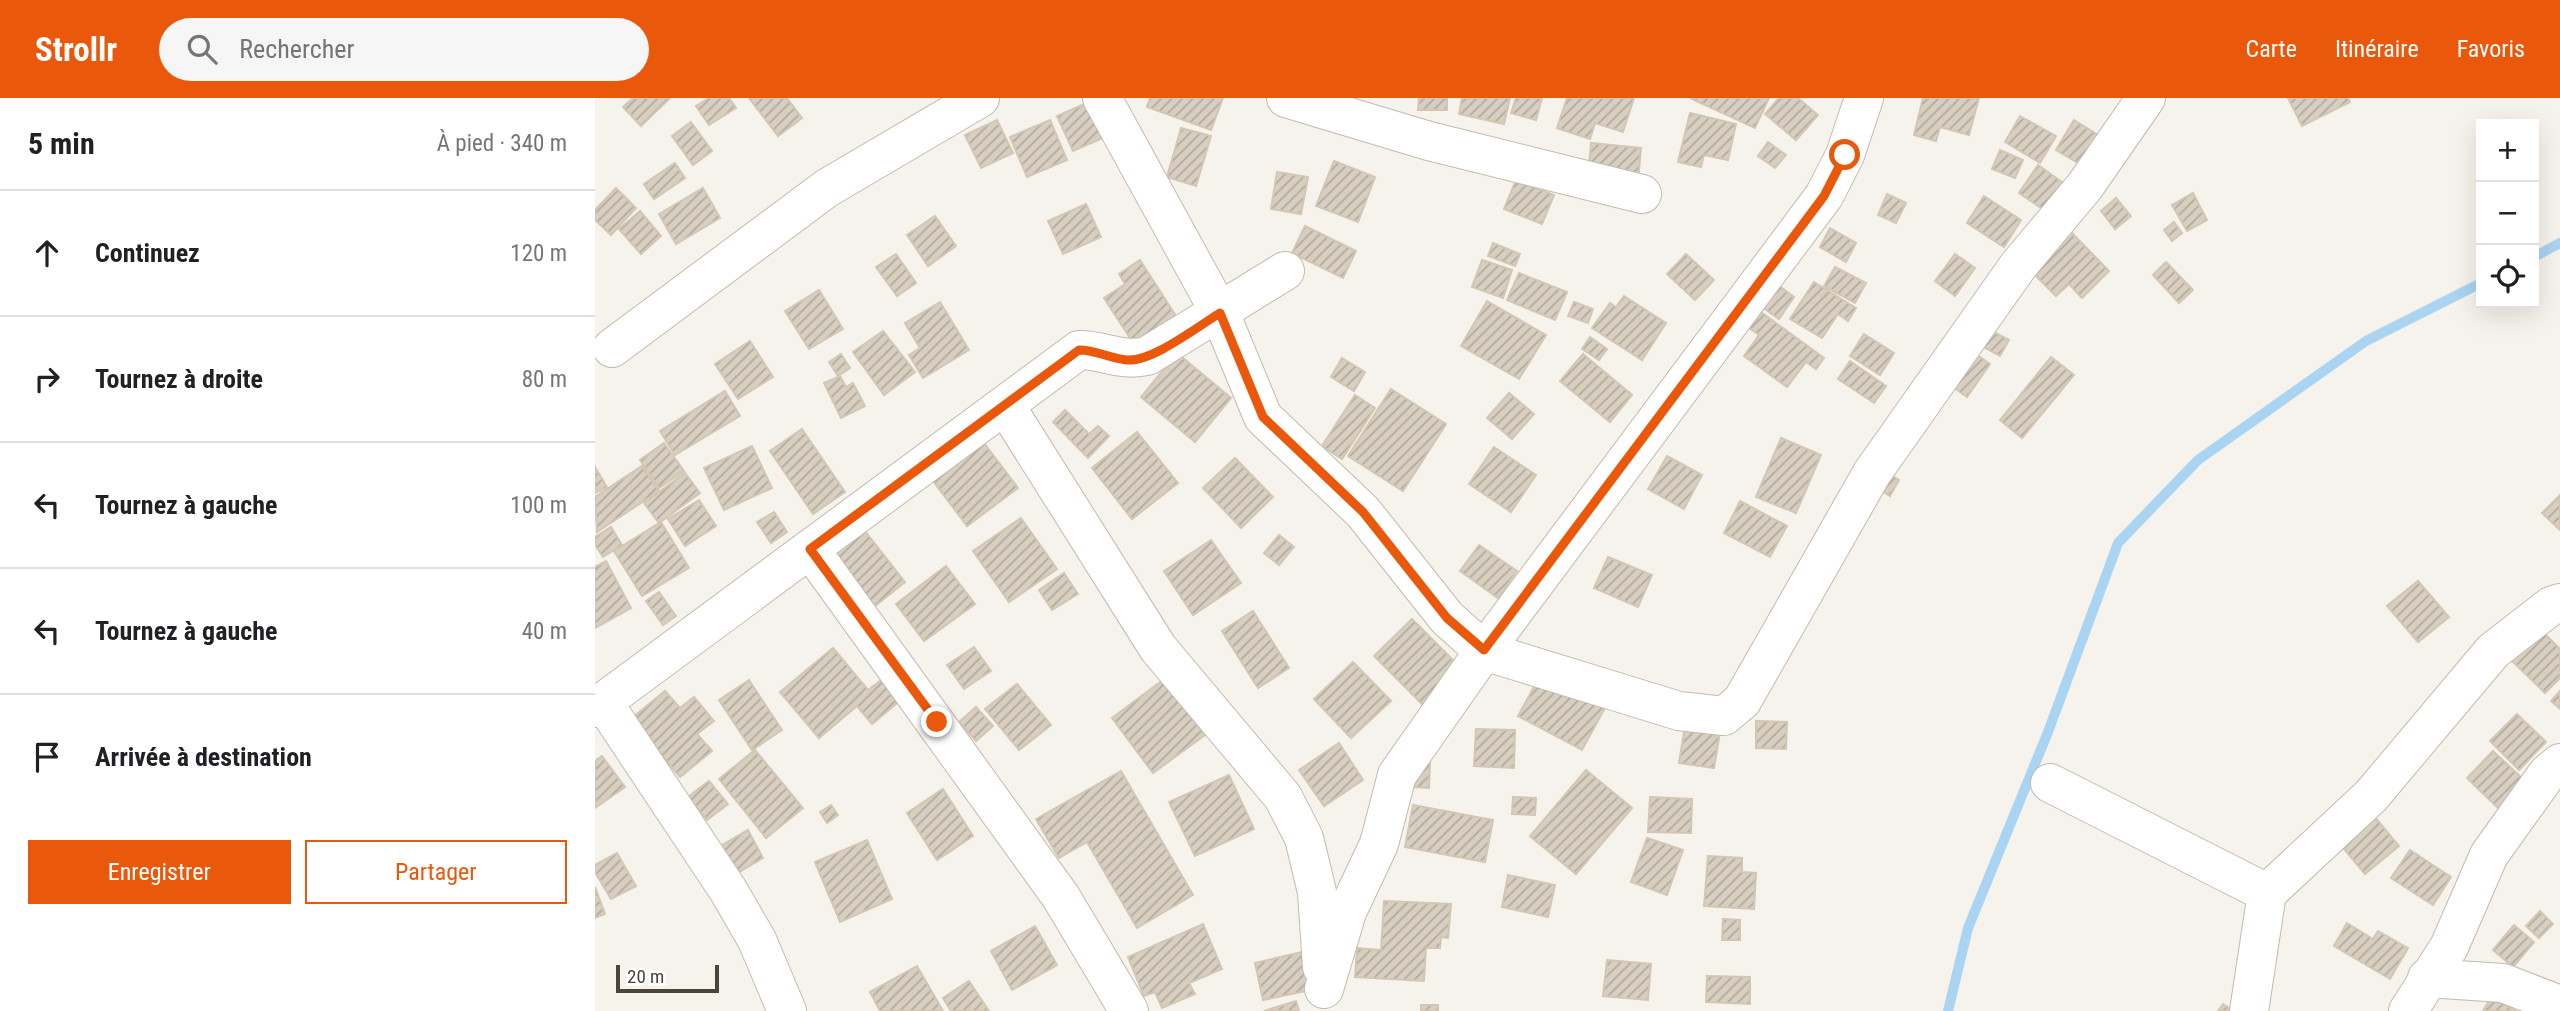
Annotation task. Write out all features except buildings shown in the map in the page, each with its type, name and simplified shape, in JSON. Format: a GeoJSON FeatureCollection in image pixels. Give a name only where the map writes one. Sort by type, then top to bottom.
{"type":"FeatureCollection","features":[{"type":"Feature","properties":{"kind":"street"},"geometry":{"type":"LineString","coordinates":[[612,348],[827,188],[980,98]]}},
{"type":"Feature","properties":{"kind":"street"},"geometry":{"type":"LineString","coordinates":[[1102,98],[1220,313],[1263,417],[1363,512],[1447,618],[1484,650],[1679,712],[1724,716],[1742,701],[1872,473],[2018,266],[2085,186],[2146,98]]}},
{"type":"Feature","properties":{"kind":"street"},"geometry":{"type":"LineString","coordinates":[[1286,98],[1429,141],[1641,194]]}},
{"type":"Feature","properties":{"kind":"street"},"geometry":{"type":"LineString","coordinates":[[1324,1000],[1347,912],[1379,844],[1397,775],[1484,650],[1824,196],[1845,155],[1864,98]]}},
{"type":"Feature","properties":{"kind":"street"},"geometry":{"type":"LineString","coordinates":[[787,1011],[757,940],[728,890],[599,705],[1079,350],[1097,350],[1112,357],[1129,360],[1147,356],[1286,271]]}},
{"type":"Feature","properties":{"kind":"street"},"geometry":{"type":"LineString","coordinates":[[1005,405],[1158,648],[1283,797],[1304,838],[1317,892],[1324,1000]]}},
{"type":"Feature","properties":{"kind":"street"},"geometry":{"type":"LineString","coordinates":[[810,549],[1061,897],[1129,1011]]}},
{"type":"Feature","properties":{"kind":"street"},"geometry":{"type":"LineString","coordinates":[[2249,1011],[2267,892],[2371,796],[2493,650],[2551,606],[2560,603]]}},
{"type":"Feature","properties":{"kind":"street"},"geometry":{"type":"LineString","coordinates":[[2408,1011],[2449,947],[2489,855],[2547,774],[2560,763]]}},
{"type":"Feature","properties":{"kind":"street"},"geometry":{"type":"LineString","coordinates":[[2050,783],[2267,892]]}},
{"type":"Feature","properties":{"kind":"street"},"geometry":{"type":"LineString","coordinates":[[2427,978],[2503,983],[2560,1004]]}},
{"type":"Feature","properties":{"kind":"waterway"},"geometry":{"type":"LineString","coordinates":[[2539,254],[2560,243]]}},
{"type":"Feature","properties":{"kind":"waterway"},"geometry":{"type":"LineString","coordinates":[[1948,1011],[1968,928],[2048,732],[2118,543],[2198,460],[2366,341],[2476,286]]}},
{"type":"Feature","properties":{"kind":"route"},"geometry":{"type":"LineString","coordinates":[[937,722],[810,549],[1079,350],[1097,350],[1112,357],[1129,360],[1147,356],[1220,313],[1263,417],[1363,512],[1447,618],[1484,650],[1824,196],[1845,155]]}}]}
